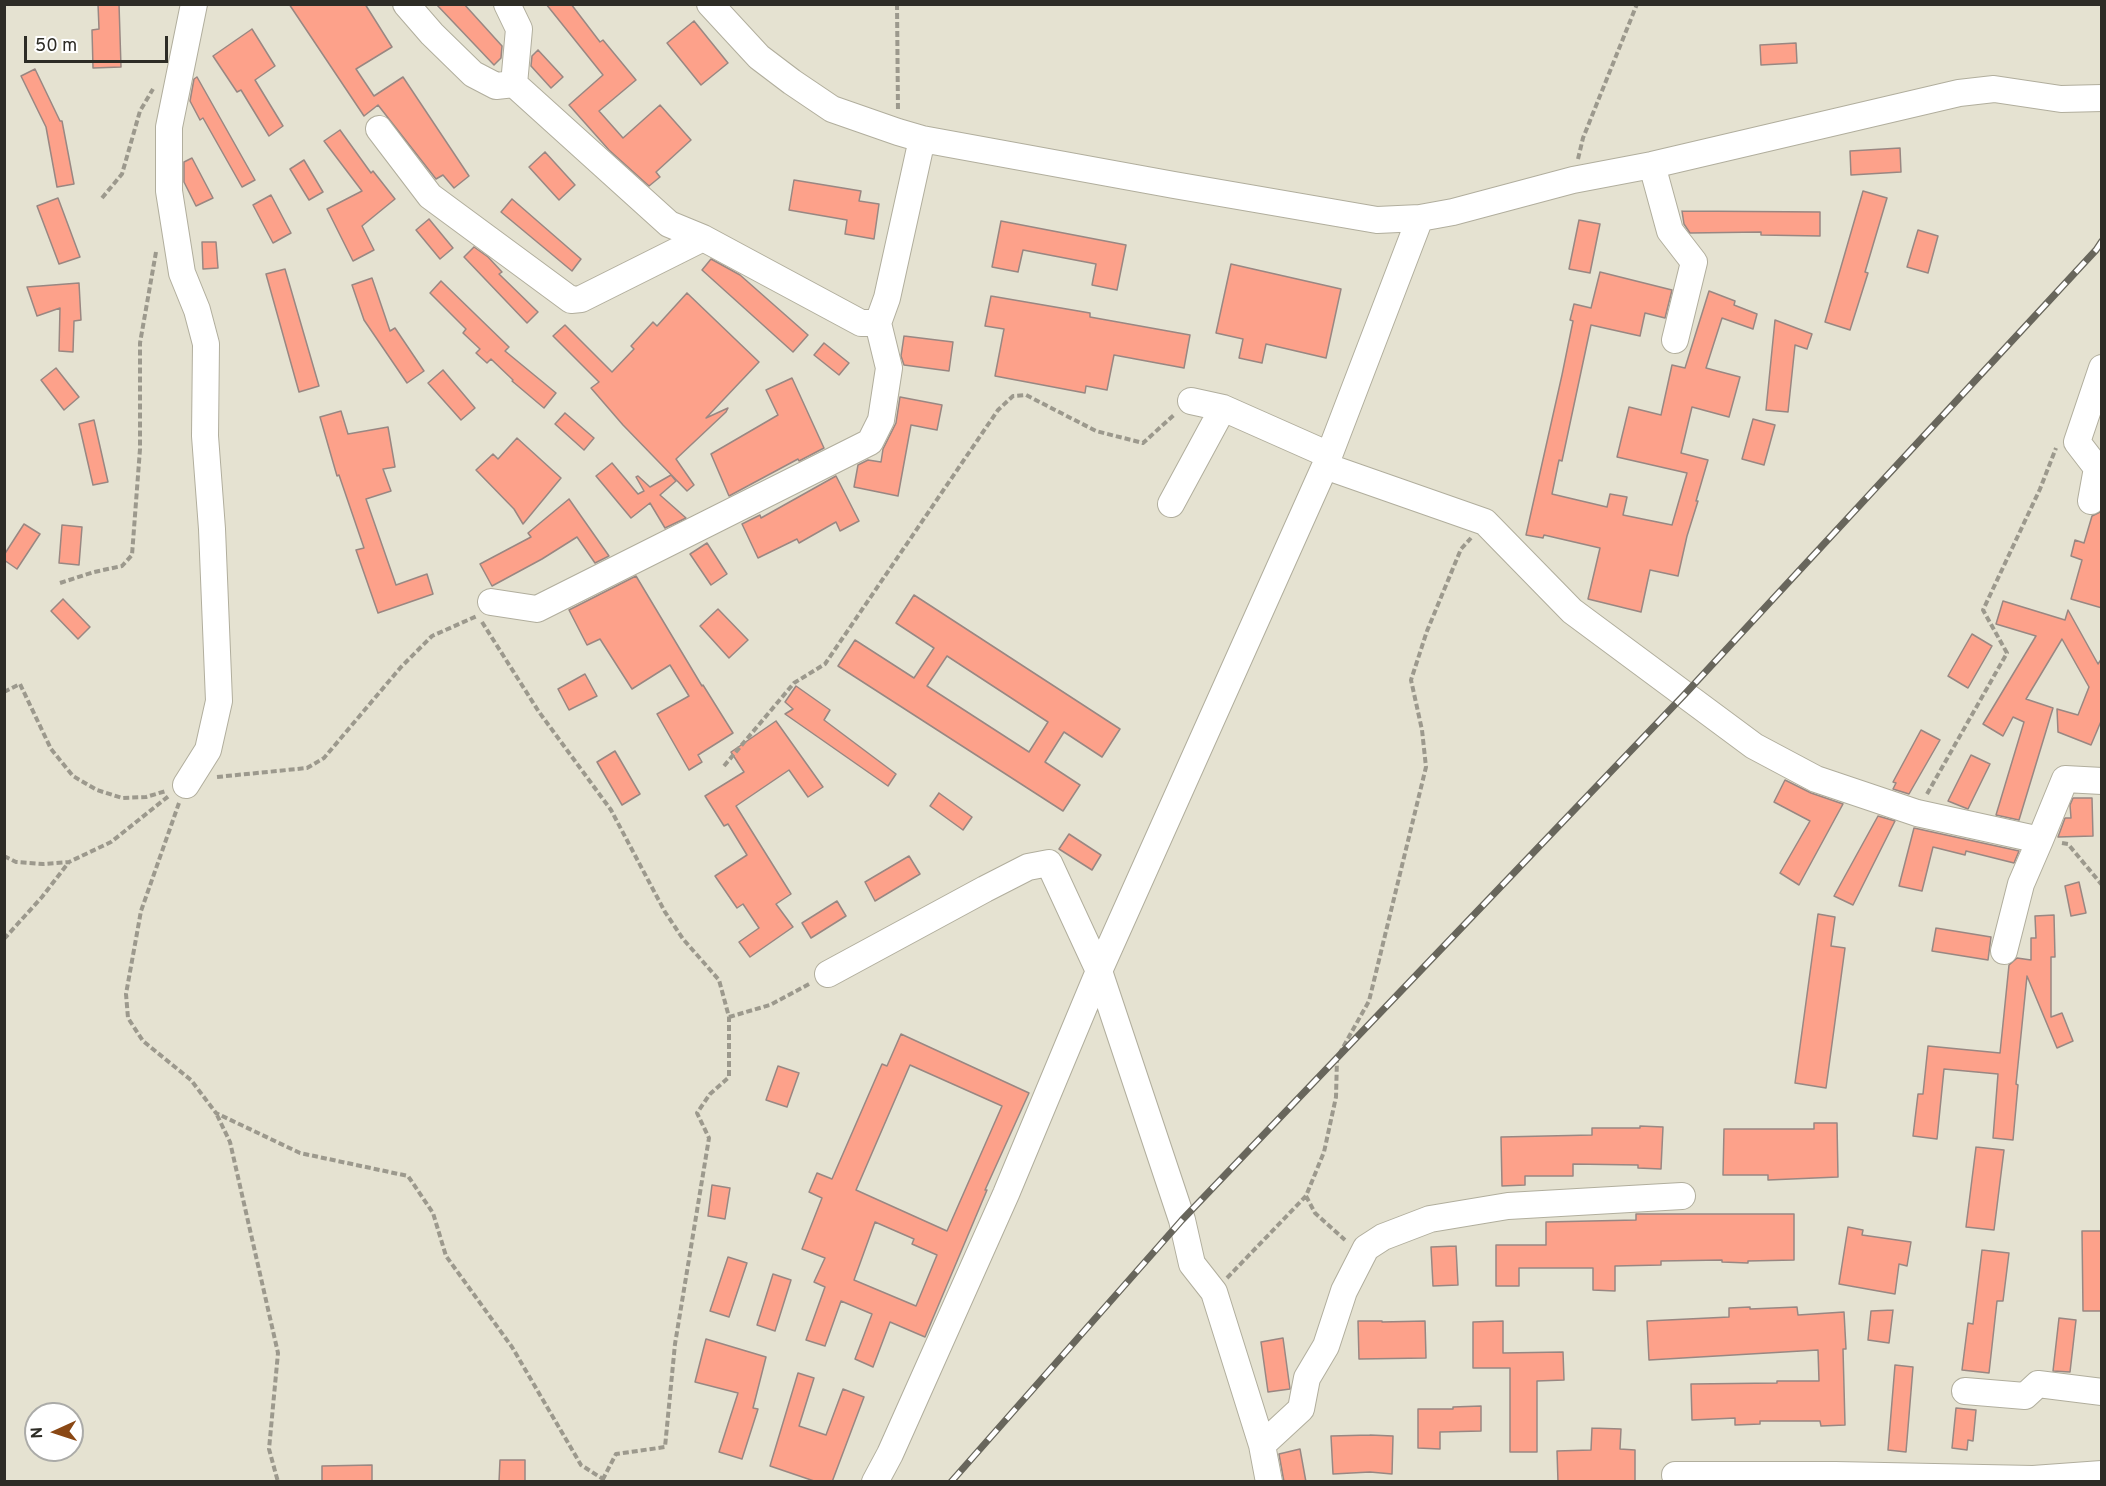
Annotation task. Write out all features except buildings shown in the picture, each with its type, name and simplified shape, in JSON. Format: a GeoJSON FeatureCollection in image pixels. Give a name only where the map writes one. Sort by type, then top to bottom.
{"type":"FeatureCollection","features":[{"type":"Feature","properties":{"kind":"street"},"geometry":{"type":"LineString","coordinates":[[186,785],[208,750],[219,701],[212,529],[205,436],[206,344],[197,310],[182,273],[169,191],[169,127],[194,4]]}},
{"type":"Feature","properties":{"kind":"street"},"geometry":{"type":"LineString","coordinates":[[406,4],[432,34],[473,74],[496,86],[514,84],[669,224],[703,238],[861,323],[878,323]]}},
{"type":"Feature","properties":{"kind":"street"},"geometry":{"type":"LineString","coordinates":[[507,4],[519,29],[514,84]]}},
{"type":"Feature","properties":{"kind":"street"},"geometry":{"type":"LineString","coordinates":[[710,4],[759,57],[800,88],[832,109],[910,136],[1377,219],[1420,219],[1453,212],[1573,180],[1652,165],[1959,93],[1994,89],[2061,99],[2102,98]]}},
{"type":"Feature","properties":{"kind":"street"},"geometry":{"type":"LineString","coordinates":[[379,129],[430,196],[571,300],[581,299],[703,238]]}},
{"type":"Feature","properties":{"kind":"street"},"geometry":{"type":"LineString","coordinates":[[484,609],[537,609],[870,442],[881,420],[889,368],[878,323],[886,298],[910,136]]}},
{"type":"Feature","properties":{"kind":"street"},"geometry":{"type":"LineString","coordinates":[[1652,165],[1670,231],[1694,262],[1675,340]]}},
{"type":"Feature","properties":{"kind":"street"},"geometry":{"type":"LineString","coordinates":[[875,1482],[890,1454],[1006,1194],[1099,971],[1327,460],[1420,219]]}},
{"type":"Feature","properties":{"kind":"street"},"geometry":{"type":"LineString","coordinates":[[2091,501],[2097,468],[2077,442],[2102,368]]}},
{"type":"Feature","properties":{"kind":"street"},"geometry":{"type":"LineString","coordinates":[[1191,400],[1223,408],[1327,460],[1485,522],[1572,611],[1754,746],[1816,779],[1917,813],[2040,840]]}},
{"type":"Feature","properties":{"kind":"street"},"geometry":{"type":"LineString","coordinates":[[1171,504],[1223,408]]}},
{"type":"Feature","properties":{"kind":"street"},"geometry":{"type":"LineString","coordinates":[[2004,951],[2021,884],[2065,779],[2102,781]]}},
{"type":"Feature","properties":{"kind":"street"},"geometry":{"type":"LineString","coordinates":[[828,974],[984,889],[1028,867],[1049,863],[1099,971],[1182,1220],[1192,1264],[1214,1292],[1262,1445],[1269,1482]]}},
{"type":"Feature","properties":{"kind":"street"},"geometry":{"type":"LineString","coordinates":[[1262,1445],[1301,1409],[1306,1378],[1326,1346],[1344,1291],[1366,1248],[1383,1237],[1430,1219],[1508,1206],[1683,1197]]}},
{"type":"Feature","properties":{"kind":"street"},"geometry":{"type":"LineString","coordinates":[[1965,1391],[2025,1396],[2038,1384],[2102,1392]]}},
{"type":"Feature","properties":{"kind":"street"},"geometry":{"type":"LineString","coordinates":[[1675,1475],[2033,1479],[2102,1474]]}},
{"type":"Feature","properties":{"kind":"path"},"geometry":{"type":"LineString","coordinates":[[897,4],[910,136]]}},
{"type":"Feature","properties":{"kind":"path"},"geometry":{"type":"LineString","coordinates":[[1573,180],[1583,138],[1637,4]]}},
{"type":"Feature","properties":{"kind":"path"},"geometry":{"type":"LineString","coordinates":[[102,198],[122,174],[140,111],[155,85]]}},
{"type":"Feature","properties":{"kind":"path"},"geometry":{"type":"LineString","coordinates":[[60,583],[122,566],[132,555],[142,397],[140,344],[157,248]]}},
{"type":"Feature","properties":{"kind":"path"},"geometry":{"type":"LineString","coordinates":[[724,766],[794,683],[825,664],[998,410],[1013,396],[1026,394],[1096,431],[1143,443],[1191,400]]}},
{"type":"Feature","properties":{"kind":"path"},"geometry":{"type":"LineString","coordinates":[[1917,813],[2007,653],[1983,610],[2040,489],[2057,446]]}},
{"type":"Feature","properties":{"kind":"path"},"geometry":{"type":"LineString","coordinates":[[1214,1292],[1306,1196],[1324,1152],[1336,1097],[1337,1058],[1370,1000],[1426,767],[1422,730],[1411,680],[1427,631],[1461,549],[1485,522]]}},
{"type":"Feature","properties":{"kind":"path"},"geometry":{"type":"LineString","coordinates":[[4,692],[20,684],[51,749],[73,776],[97,790],[122,798],[146,797],[221,777],[307,768],[324,758],[401,667],[432,636],[484,609],[539,712],[611,810],[665,912],[683,939],[719,980],[729,1017],[729,1077],[710,1094],[697,1113],[709,1138],[675,1344],[665,1447],[616,1454],[603,1480],[581,1465],[573,1447],[512,1347],[446,1256],[433,1213],[408,1176],[300,1153],[216,1113]]}},
{"type":"Feature","properties":{"kind":"path"},"geometry":{"type":"LineString","coordinates":[[4,856],[16,862],[43,864],[69,861],[111,842],[161,801],[186,785]]}},
{"type":"Feature","properties":{"kind":"path"},"geometry":{"type":"LineString","coordinates":[[186,785],[141,911],[126,994],[128,1018],[143,1041],[191,1080],[216,1113],[230,1142],[278,1353],[269,1449],[278,1482]]}},
{"type":"Feature","properties":{"kind":"path"},"geometry":{"type":"LineString","coordinates":[[2040,840],[2068,844],[2102,885]]}},
{"type":"Feature","properties":{"kind":"path"},"geometry":{"type":"LineString","coordinates":[[4,939],[42,897],[69,861]]}},
{"type":"Feature","properties":{"kind":"path"},"geometry":{"type":"LineString","coordinates":[[729,1017],[770,1005],[828,974]]}},
{"type":"Feature","properties":{"kind":"path"},"geometry":{"type":"LineString","coordinates":[[1306,1196],[1316,1213],[1344,1240],[1366,1248]]}},
{"type":"Feature","properties":{"kind":"railway"},"geometry":{"type":"LineString","coordinates":[[951,1482],[1182,1220],[1685,694],[2102,241]]}}]}
